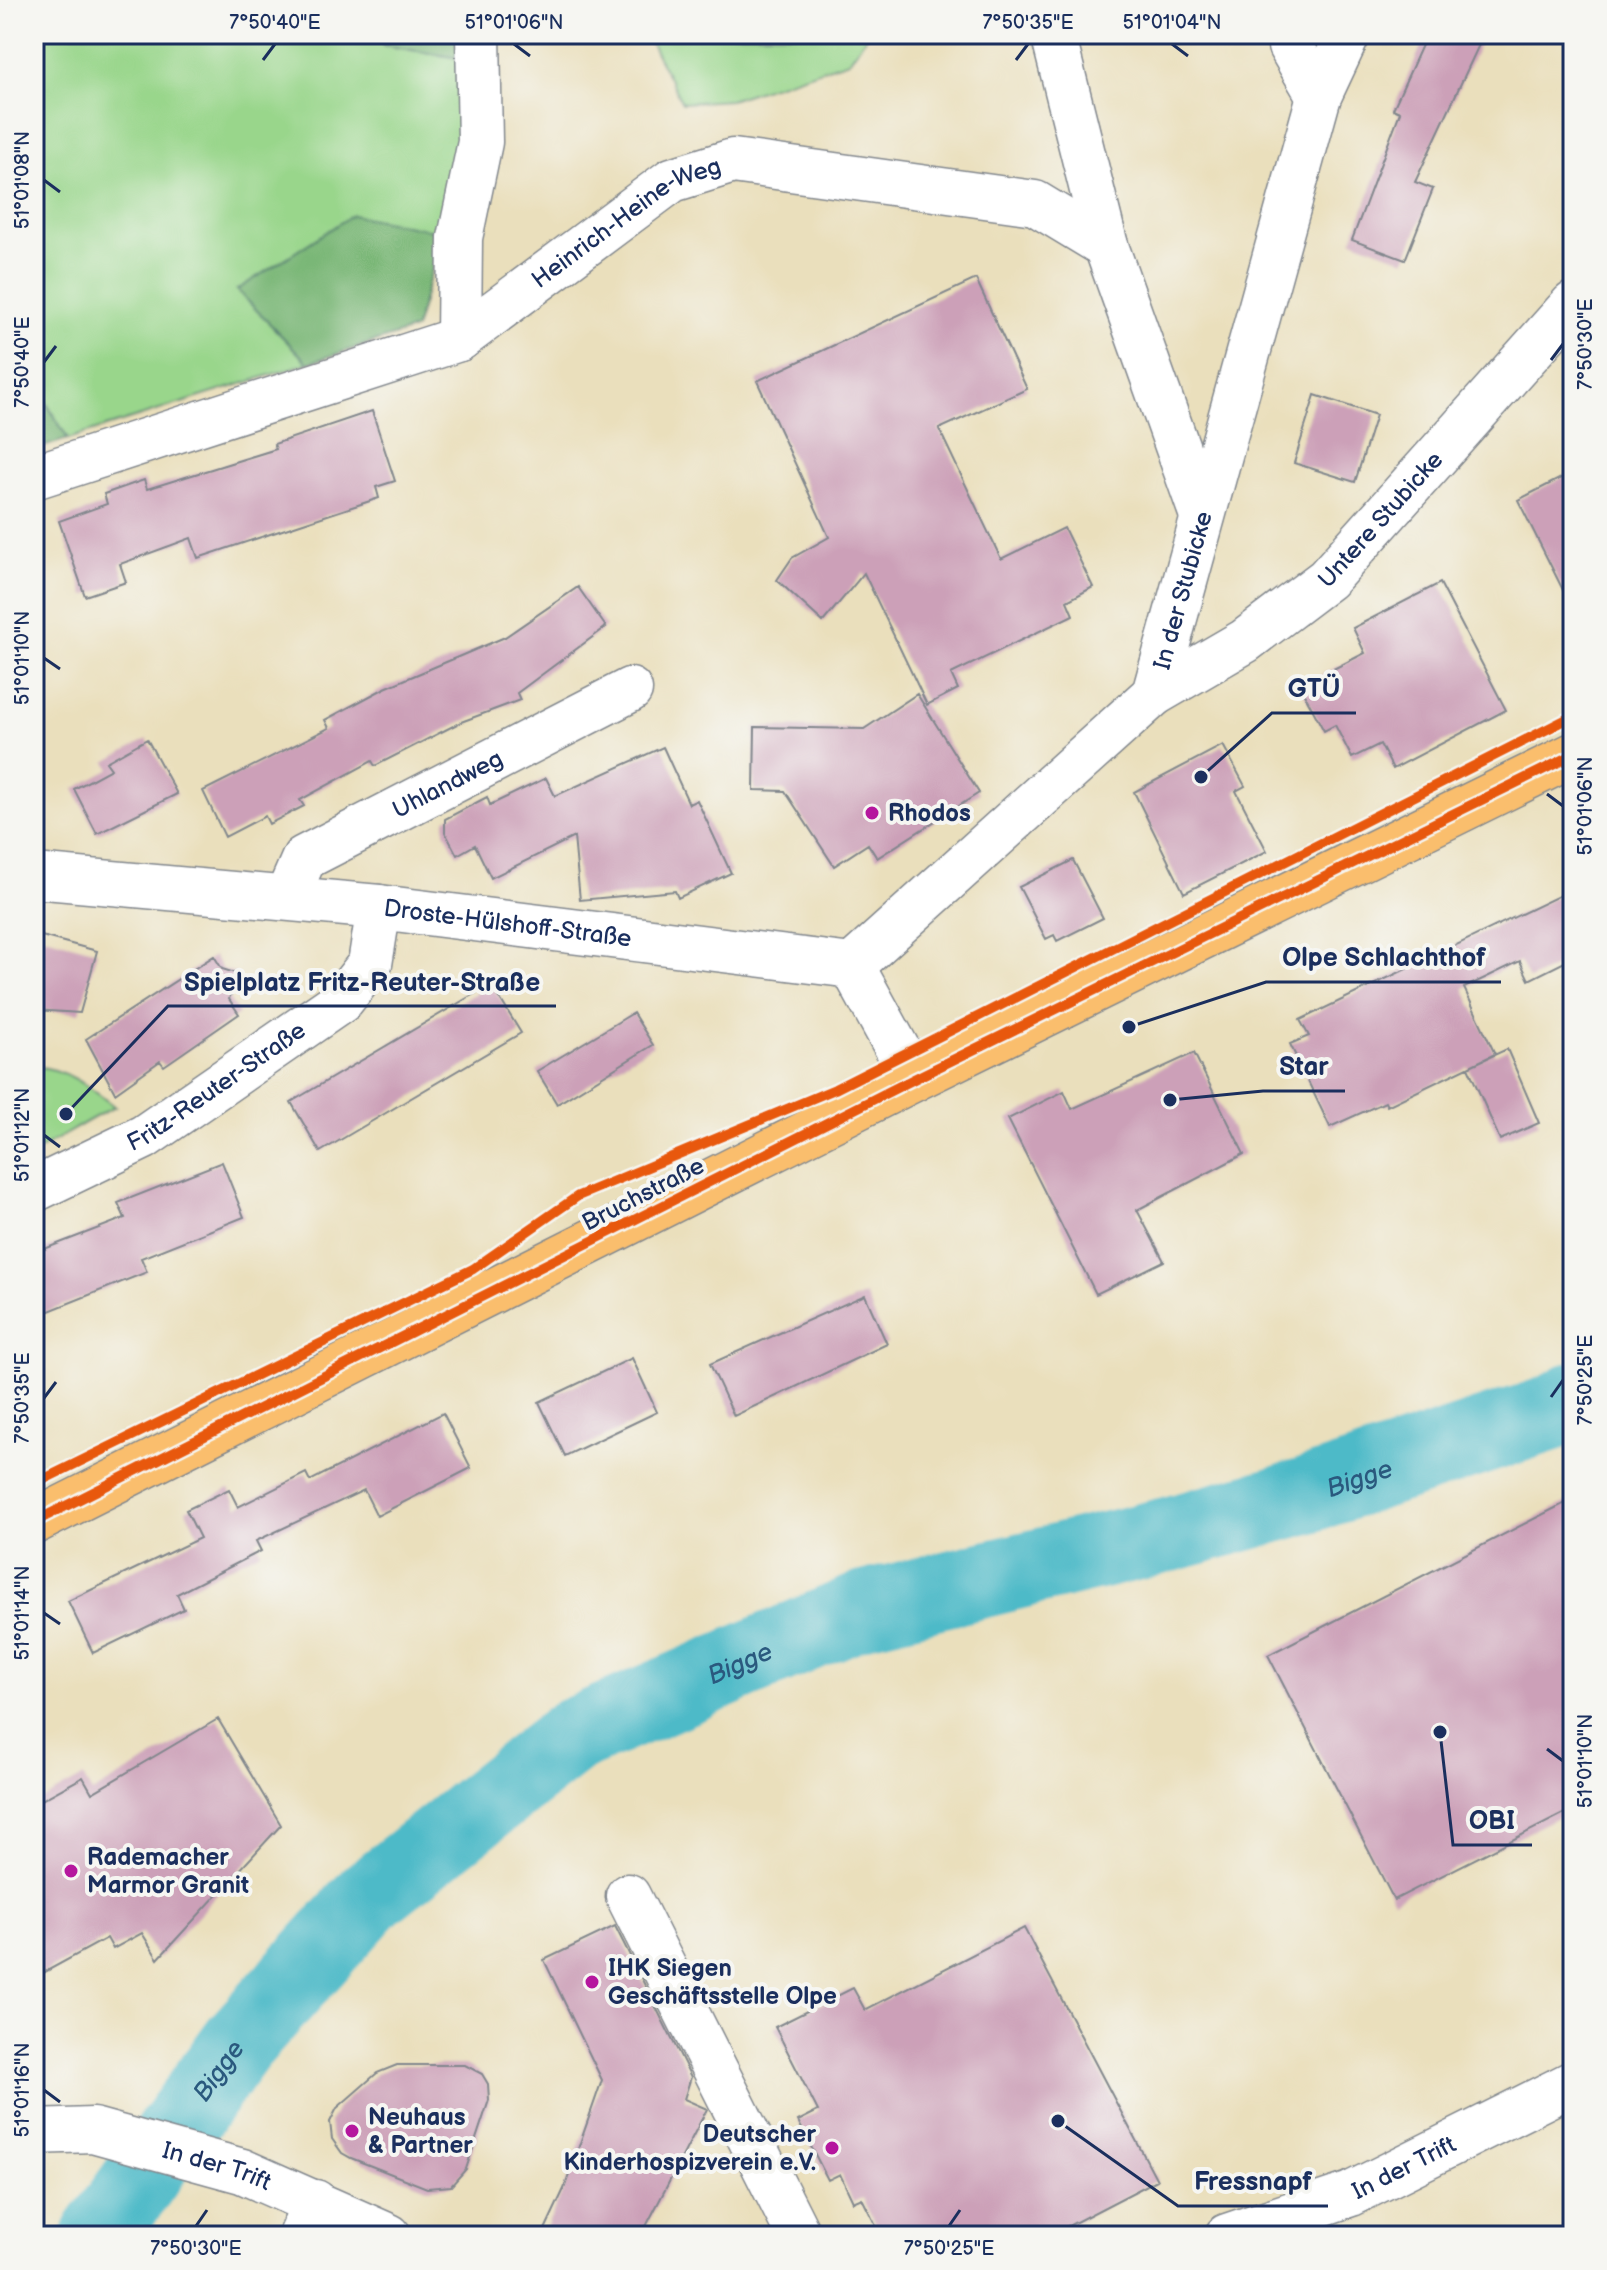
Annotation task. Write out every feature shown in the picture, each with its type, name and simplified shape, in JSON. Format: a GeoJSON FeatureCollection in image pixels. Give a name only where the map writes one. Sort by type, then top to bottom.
{"type":"FeatureCollection","features":[{"type":"Feature","properties":{"kind":"main road","name":"Bruchstraße"},"geometry":{"type":"LineString","coordinates":[[34,1522],[442,1320],[914,1079],[1573,755]]}},
{"type":"Feature","properties":{"kind":"street"},"geometry":{"type":"LineString","coordinates":[[459,339],[460,238],[480,142],[478,34]]}},
{"type":"Feature","properties":{"kind":"street"},"geometry":{"type":"LineString","coordinates":[[1053,34],[1106,246],[1201,513]]}},
{"type":"Feature","properties":{"kind":"street"},"geometry":{"type":"LineString","coordinates":[[1292,34],[1290,46],[1319,96]]}},
{"type":"Feature","properties":{"kind":"street","name":"In der Stubicke"},"geometry":{"type":"LineString","coordinates":[[852,966],[1154,694],[1201,513],[1319,96],[1348,34]]}},
{"type":"Feature","properties":{"kind":"street","name":"Heinrich-Heine-Weg"},"geometry":{"type":"LineString","coordinates":[[34,477],[459,339],[672,180],[733,161],[1035,203],[1106,246]]}},
{"type":"Feature","properties":{"kind":"street","name":"Untere Stubicke"},"geometry":{"type":"LineString","coordinates":[[1154,694],[1245,641],[1327,579],[1573,304]]}},
{"type":"Feature","properties":{"kind":"street","name":"Uhlandweg"},"geometry":{"type":"LineString","coordinates":[[287,897],[304,858],[630,690]]}},
{"type":"Feature","properties":{"kind":"street","name":"Droste-Hülshoff-Straße"},"geometry":{"type":"LineString","coordinates":[[34,876],[379,907],[852,966]]}},
{"type":"Feature","properties":{"kind":"street","name":"Fritz-Reuter-Straße"},"geometry":{"type":"LineString","coordinates":[[34,1190],[144,1137],[341,1001],[370,964],[379,907]]}},
{"type":"Feature","properties":{"kind":"street"},"geometry":{"type":"LineString","coordinates":[[852,966],[914,1079]]}},
{"type":"Feature","properties":{"kind":"street"},"geometry":{"type":"LineString","coordinates":[[628,1896],[799,2236]]}},
{"type":"Feature","properties":{"kind":"street","name":"In der Trift"},"geometry":{"type":"LineString","coordinates":[[1227,2236],[1351,2194],[1573,2083]]}},
{"type":"Feature","properties":{"kind":"street","name":"In der Trift"},"geometry":{"type":"LineString","coordinates":[[34,2132],[93,2130],[242,2171],[308,2219],[389,2236]]}},
{"type":"Feature","properties":{"kind":"green space"},"geometry":{"type":"Polygon","coordinates":[[[34,34],[383,34],[382,45],[464,59],[469,140],[443,232],[237,290],[308,363],[68,439],[34,382],[34,34]]]}},
{"type":"Feature","properties":{"kind":"green space"},"geometry":{"type":"Polygon","coordinates":[[[383,34],[462,34],[464,59],[382,45],[383,34]]]}},
{"type":"Feature","properties":{"kind":"green space"},"geometry":{"type":"Polygon","coordinates":[[[646,34],[868,34],[849,61],[730,100],[682,103],[646,34]]]}},
{"type":"Feature","properties":{"kind":"green space"},"geometry":{"type":"Polygon","coordinates":[[[352,215],[443,232],[415,329],[308,363],[237,290],[352,215]]]}},
{"type":"Feature","properties":{"kind":"green space"},"geometry":{"type":"Polygon","coordinates":[[[34,382],[68,439],[34,450],[34,382]]]}},
{"type":"Feature","properties":{"kind":"green space"},"geometry":{"type":"Polygon","coordinates":[[[34,1067],[67,1074],[115,1107],[34,1152],[34,1067]]]}},
{"type":"Feature","properties":{"kind":"building"},"geometry":{"type":"Polygon","coordinates":[[[1427,34],[1484,34],[1415,182],[1433,189],[1405,260],[1352,240],[1400,112],[1393,109],[1427,34]]]}},
{"type":"Feature","properties":{"kind":"building"},"geometry":{"type":"Polygon","coordinates":[[[976,279],[1027,389],[939,429],[1001,559],[1064,528],[1093,587],[1067,601],[1073,615],[951,674],[958,689],[927,705],[864,573],[823,622],[777,580],[792,558],[829,537],[757,381],[976,279]]]}},
{"type":"Feature","properties":{"kind":"building"},"geometry":{"type":"Polygon","coordinates":[[[1315,395],[1376,415],[1355,482],[1294,463],[1315,395]]]}},
{"type":"Feature","properties":{"kind":"building"},"geometry":{"type":"Polygon","coordinates":[[[372,411],[395,481],[376,487],[379,498],[198,558],[191,538],[120,564],[126,582],[85,596],[59,521],[107,504],[104,494],[144,480],[147,489],[276,449],[274,444],[372,411]]]}},
{"type":"Feature","properties":{"kind":"building"},"geometry":{"type":"Polygon","coordinates":[[[1573,472],[1573,610],[1518,500],[1573,472]]]}},
{"type":"Feature","properties":{"kind":"building"},"geometry":{"type":"Polygon","coordinates":[[[1440,583],[1506,710],[1393,769],[1380,744],[1352,758],[1335,725],[1324,731],[1300,686],[1365,653],[1353,628],[1440,583]]]}},
{"type":"Feature","properties":{"kind":"building"},"geometry":{"type":"Polygon","coordinates":[[[578,587],[606,627],[517,693],[520,700],[461,722],[375,766],[372,761],[300,800],[304,806],[269,824],[265,816],[225,837],[203,791],[329,728],[325,720],[385,688],[505,637],[578,587]]]}},
{"type":"Feature","properties":{"kind":"building"},"geometry":{"type":"Polygon","coordinates":[[[917,694],[979,793],[877,858],[868,844],[834,866],[785,791],[754,790],[755,727],[864,729],[917,694]]]}},
{"type":"Feature","properties":{"kind":"building"},"geometry":{"type":"Polygon","coordinates":[[[147,739],[177,794],[97,834],[74,789],[111,769],[106,762],[147,739]]]}},
{"type":"Feature","properties":{"kind":"building"},"geometry":{"type":"Polygon","coordinates":[[[1223,745],[1245,786],[1236,791],[1267,851],[1184,893],[1134,792],[1223,745]]]}},
{"type":"Feature","properties":{"kind":"building"},"geometry":{"type":"Polygon","coordinates":[[[663,747],[689,804],[697,800],[731,873],[678,898],[675,891],[580,900],[574,837],[491,878],[475,845],[457,855],[445,832],[445,819],[487,797],[490,805],[546,778],[555,796],[663,747]]]}},
{"type":"Feature","properties":{"kind":"building"},"geometry":{"type":"Polygon","coordinates":[[[1073,860],[1103,918],[1057,941],[1054,935],[1046,939],[1019,887],[1073,860]]]}},
{"type":"Feature","properties":{"kind":"building"},"geometry":{"type":"Polygon","coordinates":[[[1573,889],[1573,958],[1529,980],[1520,961],[1464,988],[1495,1054],[1387,1106],[1385,1102],[1330,1127],[1290,1044],[1309,1036],[1300,1020],[1573,889]]]}},
{"type":"Feature","properties":{"kind":"building"},"geometry":{"type":"Polygon","coordinates":[[[34,934],[97,951],[80,1013],[34,1010],[34,934]]]}},
{"type":"Feature","properties":{"kind":"building"},"geometry":{"type":"Polygon","coordinates":[[[214,956],[222,969],[238,974],[229,999],[239,1014],[164,1066],[160,1061],[115,1093],[86,1039],[214,956]]]}},
{"type":"Feature","properties":{"kind":"building"},"geometry":{"type":"Polygon","coordinates":[[[491,984],[521,1033],[320,1152],[291,1102],[491,984]]]}},
{"type":"Feature","properties":{"kind":"building"},"geometry":{"type":"Polygon","coordinates":[[[633,1013],[653,1045],[557,1104],[537,1071],[633,1013]]]}},
{"type":"Feature","properties":{"kind":"building"},"geometry":{"type":"Polygon","coordinates":[[[1507,1049],[1539,1123],[1500,1140],[1468,1067],[1507,1049]]]}},
{"type":"Feature","properties":{"kind":"building"},"geometry":{"type":"Polygon","coordinates":[[[1194,1053],[1244,1154],[1137,1210],[1164,1261],[1096,1294],[1008,1119],[1064,1091],[1072,1109],[1194,1053]]]}},
{"type":"Feature","properties":{"kind":"building"},"geometry":{"type":"Polygon","coordinates":[[[222,1162],[244,1217],[141,1258],[147,1272],[34,1317],[34,1253],[125,1218],[118,1203],[222,1162]]]}},
{"type":"Feature","properties":{"kind":"building"},"geometry":{"type":"Polygon","coordinates":[[[865,1295],[887,1344],[734,1416],[710,1364],[865,1295]]]}},
{"type":"Feature","properties":{"kind":"building"},"geometry":{"type":"Polygon","coordinates":[[[632,1358],[657,1412],[565,1456],[539,1402],[632,1358]]]}},
{"type":"Feature","properties":{"kind":"building"},"geometry":{"type":"Polygon","coordinates":[[[443,1413],[471,1468],[377,1516],[364,1490],[256,1541],[261,1551],[177,1594],[184,1609],[93,1653],[68,1601],[200,1538],[186,1510],[229,1489],[238,1507],[306,1473],[310,1481],[443,1413]]]}},
{"type":"Feature","properties":{"kind":"building"},"geometry":{"type":"Polygon","coordinates":[[[1573,1499],[1573,1809],[1394,1900],[1268,1655],[1573,1499]]]}},
{"type":"Feature","properties":{"kind":"building"},"geometry":{"type":"Polygon","coordinates":[[[218,1719],[281,1825],[158,1959],[142,1933],[113,1949],[107,1938],[34,1978],[34,1804],[83,1777],[92,1793],[218,1719]]]}},
{"type":"Feature","properties":{"kind":"building"},"geometry":{"type":"Polygon","coordinates":[[[615,1926],[691,2077],[684,2099],[707,2109],[641,2236],[542,2236],[564,2189],[602,2080],[544,1960],[615,1926]]]}},
{"type":"Feature","properties":{"kind":"building"},"geometry":{"type":"Polygon","coordinates":[[[1024,1928],[1157,2180],[1049,2236],[881,2236],[862,2198],[853,2202],[840,2174],[828,2180],[798,2121],[818,2111],[775,2027],[853,1988],[865,2010],[1024,1928]]]}},
{"type":"Feature","properties":{"kind":"building"},"geometry":{"type":"Polygon","coordinates":[[[397,2065],[465,2065],[482,2074],[488,2084],[489,2100],[466,2169],[451,2186],[427,2188],[351,2158],[342,2153],[332,2139],[330,2122],[337,2108],[377,2073],[397,2065]]]}},
{"type":"Feature","properties":{"kind":"waterway","name":"Bigge"},"geometry":{"type":"LineString","coordinates":[[99,2236],[238,2043],[371,1895],[572,1736],[864,1609],[1167,1535],[1306,1496],[1555,1412],[1573,1400]]}},
{"type":"Feature","properties":{"kind":"cycle path"},"geometry":{"type":"LineString","coordinates":[[34,1484],[473,1269],[578,1196],[835,1089],[1573,716]]}},
{"type":"Feature","properties":{"kind":"cycle path"},"geometry":{"type":"LineString","coordinates":[[34,1522],[914,1079],[1573,755]]}},
{"type":"Feature","properties":{"kind":"place","name":"GTÜ"},"geometry":{"type":"Point","coordinates":[1201,777]}},
{"type":"Feature","properties":{"kind":"place","name":"Rhodos"},"geometry":{"type":"Point","coordinates":[872,813]}},
{"type":"Feature","properties":{"kind":"place","name":"Olpe Schlachthof"},"geometry":{"type":"Point","coordinates":[1129,1027]}},
{"type":"Feature","properties":{"kind":"place","name":"Star"},"geometry":{"type":"Point","coordinates":[1170,1100]}},
{"type":"Feature","properties":{"kind":"place","name":"Spielplatz Fritz-Reuter-Straße"},"geometry":{"type":"Point","coordinates":[66,1114]}},
{"type":"Feature","properties":{"kind":"place","name":"OBI"},"geometry":{"type":"Point","coordinates":[1440,1732]}},
{"type":"Feature","properties":{"kind":"place","name":"Rademacher Marmor Granit"},"geometry":{"type":"Point","coordinates":[71,1871]}},
{"type":"Feature","properties":{"kind":"place","name":"IHK Siegen Geschäftsstelle Olpe"},"geometry":{"type":"Point","coordinates":[592,1982]}},
{"type":"Feature","properties":{"kind":"place","name":"Fressnapf"},"geometry":{"type":"Point","coordinates":[1058,2121]}},
{"type":"Feature","properties":{"kind":"place","name":"Neuhaus & Partner"},"geometry":{"type":"Point","coordinates":[352,2131]}},
{"type":"Feature","properties":{"kind":"place","name":"Deutscher Kinderhospizverein e.V."},"geometry":{"type":"Point","coordinates":[832,2148]}}]}
